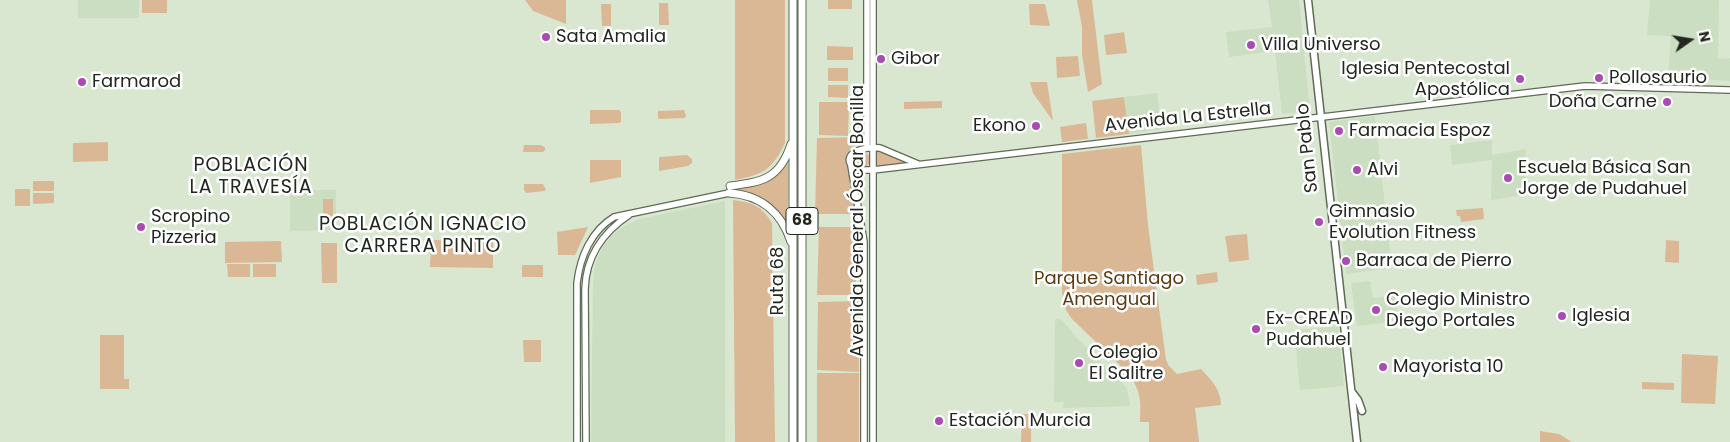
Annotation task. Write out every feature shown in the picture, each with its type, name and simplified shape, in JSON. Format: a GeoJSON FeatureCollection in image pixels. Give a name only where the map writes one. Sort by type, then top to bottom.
{"type":"FeatureCollection","features":[{"type":"Feature","properties":{"kind":"highway","name":"Ruta 68"},"geometry":{"type":"LineString","coordinates":[[793,0],[793,442]]}},
{"type":"Feature","properties":{"kind":"highway","name":"Ruta 68"},"geometry":{"type":"LineString","coordinates":[[802,0],[802,442]]}},
{"type":"Feature","properties":{"kind":"highway"},"geometry":{"type":"LineString","coordinates":[[730,190],[764,179],[779,169],[788,154],[793,139]]}},
{"type":"Feature","properties":{"kind":"highway"},"geometry":{"type":"LineString","coordinates":[[730,190],[770,207],[784,224],[793,248]]}},
{"type":"Feature","properties":{"kind":"main road","name":"Avenida General Óscar Bonilla"},"geometry":{"type":"LineString","coordinates":[[867,0],[870,147],[873,170],[873,442]]}},
{"type":"Feature","properties":{"kind":"main road","name":"Avenida General Óscar Bonilla"},"geometry":{"type":"LineString","coordinates":[[870,147],[873,0]]}},
{"type":"Feature","properties":{"kind":"main road","name":"San Pablo"},"geometry":{"type":"LineString","coordinates":[[1308,0],[1357,442]]}},
{"type":"Feature","properties":{"kind":"main road","name":"Avenida La Estrella"},"geometry":{"type":"LineString","coordinates":[[850,164],[858,170],[873,170],[1585,86],[1730,90]]}},
{"type":"Feature","properties":{"kind":"main road"},"geometry":{"type":"LineString","coordinates":[[850,164],[850,156],[854,152],[870,147]]}},
{"type":"Feature","properties":{"kind":"main road","name":"Avenida La Estrella"},"geometry":{"type":"LineString","coordinates":[[870,147],[880,148],[918,164]]}},
{"type":"Feature","properties":{"kind":"main road","name":"Avenida General Óscar Bonilla"},"geometry":{"type":"LineString","coordinates":[[850,164],[864,242],[864,442]]}},
{"type":"Feature","properties":{"kind":"main road"},"geometry":{"type":"LineString","coordinates":[[577,442],[578,283],[581,262],[593,237],[602,226],[614,217],[730,190]]}},
{"type":"Feature","properties":{"kind":"main road"},"geometry":{"type":"LineString","coordinates":[[586,442],[586,282],[591,259],[604,236],[633,213]]}},
{"type":"Feature","properties":{"kind":"main road"},"geometry":{"type":"LineString","coordinates":[[577,328],[581,326],[586,328]]}},
{"type":"Feature","properties":{"kind":"main road"},"geometry":{"type":"LineString","coordinates":[[1351,391],[1358,400],[1362,411]]}},
{"type":"Feature","properties":{"kind":"shaded area"},"geometry":{"type":"Polygon","coordinates":[[[78,0],[139,0],[139,18],[78,18],[78,0]]]}},
{"type":"Feature","properties":{"kind":"shaded area"},"geometry":{"type":"Polygon","coordinates":[[[1268,0],[1299,0],[1310,111],[1282,114],[1275,51],[1229,57],[1226,32],[1272,27],[1268,0]]]}},
{"type":"Feature","properties":{"kind":"shaded area"},"geometry":{"type":"Polygon","coordinates":[[[1650,0],[1719,0],[1718,59],[1730,58],[1730,81],[1668,78],[1671,36],[1647,35],[1650,0]]]}},
{"type":"Feature","properties":{"kind":"shaded area"},"geometry":{"type":"Polygon","coordinates":[[[1157,93],[1162,129],[1129,134],[1124,97],[1157,93]]]}},
{"type":"Feature","properties":{"kind":"shaded area"},"geometry":{"type":"Polygon","coordinates":[[[1375,116],[1392,268],[1346,274],[1329,122],[1375,116]]]}},
{"type":"Feature","properties":{"kind":"shaded area","name":"Escuela Básica San Jorge de Pudahuel"},"geometry":{"type":"Polygon","coordinates":[[[1492,140],[1492,155],[1526,149],[1525,195],[1491,200],[1492,160],[1452,165],[1450,145],[1492,140]]]}},
{"type":"Feature","properties":{"kind":"shaded area"},"geometry":{"type":"Polygon","coordinates":[[[290,190],[336,190],[336,230],[290,231],[290,190]]]}},
{"type":"Feature","properties":{"kind":"shaded area"},"geometry":{"type":"Polygon","coordinates":[[[725,201],[725,442],[591,442],[593,284],[595,265],[601,250],[619,229],[639,219],[725,201]]]}},
{"type":"Feature","properties":{"kind":"shaded area","name":"Colegio Ministro Diego Portales"},"geometry":{"type":"Polygon","coordinates":[[[1370,281],[1373,298],[1395,296],[1399,321],[1357,326],[1351,283],[1370,281]]]}},
{"type":"Feature","properties":{"kind":"shaded area","name":"Colegio El Salitre"},"geometry":{"type":"Polygon","coordinates":[[[1055,319],[1061,319],[1078,339],[1127,388],[1130,406],[1063,408],[1064,402],[1054,402],[1055,319]]]}},
{"type":"Feature","properties":{"kind":"shaded area"},"geometry":{"type":"Polygon","coordinates":[[[1338,326],[1344,386],[1300,390],[1294,330],[1338,326]]]}},
{"type":"Feature","properties":{"kind":"green space"},"geometry":{"type":"Polygon","coordinates":[[[142,0],[167,0],[167,13],[142,13],[142,0]]]}},
{"type":"Feature","properties":{"kind":"green space"},"geometry":{"type":"Polygon","coordinates":[[[525,0],[566,0],[566,24],[533,11],[525,0]]]}},
{"type":"Feature","properties":{"kind":"green space"},"geometry":{"type":"Polygon","coordinates":[[[735,0],[785,0],[785,143],[776,159],[766,169],[760,173],[735,180],[735,0]]]}},
{"type":"Feature","properties":{"kind":"green space"},"geometry":{"type":"Polygon","coordinates":[[[828,0],[852,0],[852,9],[828,9],[828,0]]]}},
{"type":"Feature","properties":{"kind":"green space"},"geometry":{"type":"Polygon","coordinates":[[[1077,0],[1092,0],[1102,84],[1088,92],[1082,55],[1082,27],[1077,0]]]}},
{"type":"Feature","properties":{"kind":"green space"},"geometry":{"type":"Polygon","coordinates":[[[659,3],[668,3],[669,25],[659,25],[659,3]]]}},
{"type":"Feature","properties":{"kind":"green space"},"geometry":{"type":"Polygon","coordinates":[[[601,4],[611,4],[611,26],[602,26],[601,4]]]}},
{"type":"Feature","properties":{"kind":"green space"},"geometry":{"type":"Polygon","coordinates":[[[1029,4],[1045,4],[1050,26],[1030,25],[1029,4]]]}},
{"type":"Feature","properties":{"kind":"green space"},"geometry":{"type":"Polygon","coordinates":[[[1124,32],[1127,53],[1106,55],[1104,35],[1124,32]]]}},
{"type":"Feature","properties":{"kind":"green space"},"geometry":{"type":"Polygon","coordinates":[[[827,46],[853,47],[853,60],[827,60],[827,46]]]}},
{"type":"Feature","properties":{"kind":"green space"},"geometry":{"type":"Polygon","coordinates":[[[1078,56],[1080,76],[1057,78],[1056,57],[1078,56]]]}},
{"type":"Feature","properties":{"kind":"green space"},"geometry":{"type":"Polygon","coordinates":[[[828,68],[848,68],[848,81],[828,81],[828,68]]]}},
{"type":"Feature","properties":{"kind":"green space"},"geometry":{"type":"Polygon","coordinates":[[[1030,82],[1047,82],[1053,121],[1033,93],[1030,82]]]}},
{"type":"Feature","properties":{"kind":"green space"},"geometry":{"type":"Polygon","coordinates":[[[828,85],[848,85],[848,98],[828,97],[828,85]]]}},
{"type":"Feature","properties":{"kind":"green space"},"geometry":{"type":"Polygon","coordinates":[[[1124,97],[1129,134],[1096,138],[1092,101],[1124,97]]]}},
{"type":"Feature","properties":{"kind":"green space"},"geometry":{"type":"Polygon","coordinates":[[[942,101],[942,108],[904,109],[904,102],[942,101]]]}},
{"type":"Feature","properties":{"kind":"green space"},"geometry":{"type":"Polygon","coordinates":[[[819,102],[849,102],[848,136],[819,135],[819,102]]]}},
{"type":"Feature","properties":{"kind":"green space"},"geometry":{"type":"Polygon","coordinates":[[[590,110],[619,110],[621,112],[621,122],[590,124],[590,110]]]}},
{"type":"Feature","properties":{"kind":"green space"},"geometry":{"type":"Polygon","coordinates":[[[684,110],[686,116],[684,118],[658,119],[658,111],[684,110]]]}},
{"type":"Feature","properties":{"kind":"green space"},"geometry":{"type":"Polygon","coordinates":[[[1086,123],[1088,139],[1062,142],[1060,127],[1086,123]]]}},
{"type":"Feature","properties":{"kind":"green space"},"geometry":{"type":"Polygon","coordinates":[[[863,137],[863,143],[852,147],[846,159],[856,214],[815,214],[817,138],[863,137]]]}},
{"type":"Feature","properties":{"kind":"green space"},"geometry":{"type":"Polygon","coordinates":[[[108,142],[108,161],[73,162],[73,143],[108,142]]]}},
{"type":"Feature","properties":{"kind":"green space"},"geometry":{"type":"Polygon","coordinates":[[[524,145],[540,145],[545,147],[545,150],[543,152],[523,152],[524,145]]]}},
{"type":"Feature","properties":{"kind":"green space","name":"Parque Santiago Amengual"},"geometry":{"type":"Polygon","coordinates":[[[1141,145],[1148,225],[1166,360],[1177,374],[1201,369],[1215,385],[1221,399],[1221,405],[1195,408],[1199,442],[1149,442],[1149,422],[1140,422],[1139,396],[1132,379],[1072,319],[1066,310],[1062,292],[1062,154],[1141,145]]]}},
{"type":"Feature","properties":{"kind":"green space"},"geometry":{"type":"Polygon","coordinates":[[[877,150],[905,161],[905,164],[877,168],[877,150]]]}},
{"type":"Feature","properties":{"kind":"green space"},"geometry":{"type":"Polygon","coordinates":[[[862,152],[868,154],[870,160],[868,166],[862,168],[856,166],[854,160],[856,154],[862,152]]]}},
{"type":"Feature","properties":{"kind":"green space"},"geometry":{"type":"Polygon","coordinates":[[[687,155],[692,159],[692,163],[688,166],[659,171],[659,157],[687,155]]]}},
{"type":"Feature","properties":{"kind":"green space"},"geometry":{"type":"Polygon","coordinates":[[[590,160],[621,160],[621,177],[590,183],[590,160]]]}},
{"type":"Feature","properties":{"kind":"green space"},"geometry":{"type":"Polygon","coordinates":[[[787,160],[788,225],[774,206],[761,199],[737,192],[737,190],[754,185],[787,160]]]}},
{"type":"Feature","properties":{"kind":"green space"},"geometry":{"type":"Polygon","coordinates":[[[33,181],[54,181],[54,191],[33,191],[33,181]]]}},
{"type":"Feature","properties":{"kind":"green space"},"geometry":{"type":"Polygon","coordinates":[[[524,184],[543,184],[546,190],[526,193],[524,184]]]}},
{"type":"Feature","properties":{"kind":"green space"},"geometry":{"type":"Polygon","coordinates":[[[15,189],[30,189],[30,206],[15,206],[15,189]]]}},
{"type":"Feature","properties":{"kind":"green space"},"geometry":{"type":"Polygon","coordinates":[[[33,193],[54,193],[54,203],[33,204],[33,193]]]}},
{"type":"Feature","properties":{"kind":"green space"},"geometry":{"type":"Polygon","coordinates":[[[323,199],[333,199],[333,219],[323,219],[323,199]]]}},
{"type":"Feature","properties":{"kind":"green space"},"geometry":{"type":"Polygon","coordinates":[[[733,200],[756,206],[764,212],[772,223],[775,442],[735,442],[733,200]]]}},
{"type":"Feature","properties":{"kind":"green space"},"geometry":{"type":"Polygon","coordinates":[[[1483,208],[1484,219],[1461,222],[1460,216],[1457,216],[1456,210],[1483,208]]]}},
{"type":"Feature","properties":{"kind":"green space"},"geometry":{"type":"Polygon","coordinates":[[[588,227],[575,255],[558,255],[557,232],[588,227]]]}},
{"type":"Feature","properties":{"kind":"green space"},"geometry":{"type":"Polygon","coordinates":[[[819,227],[857,227],[856,295],[817,295],[819,227]]]}},
{"type":"Feature","properties":{"kind":"green space"},"geometry":{"type":"Polygon","coordinates":[[[1247,234],[1249,260],[1229,262],[1225,236],[1247,234]]]}},
{"type":"Feature","properties":{"kind":"green space"},"geometry":{"type":"Polygon","coordinates":[[[431,240],[493,240],[493,268],[430,267],[431,240]]]}},
{"type":"Feature","properties":{"kind":"green space"},"geometry":{"type":"Polygon","coordinates":[[[1666,240],[1679,241],[1679,263],[1665,262],[1666,240]]]}},
{"type":"Feature","properties":{"kind":"green space"},"geometry":{"type":"Polygon","coordinates":[[[281,241],[282,262],[225,263],[225,242],[281,241]]]}},
{"type":"Feature","properties":{"kind":"green space"},"geometry":{"type":"Polygon","coordinates":[[[321,243],[337,243],[337,283],[322,283],[321,243]]]}},
{"type":"Feature","properties":{"kind":"green space"},"geometry":{"type":"Polygon","coordinates":[[[227,264],[250,264],[250,277],[228,277],[227,264]]]}},
{"type":"Feature","properties":{"kind":"green space"},"geometry":{"type":"Polygon","coordinates":[[[253,264],[276,264],[276,277],[253,277],[253,264]]]}},
{"type":"Feature","properties":{"kind":"green space"},"geometry":{"type":"Polygon","coordinates":[[[522,265],[543,265],[543,277],[522,277],[522,265]]]}},
{"type":"Feature","properties":{"kind":"green space"},"geometry":{"type":"Polygon","coordinates":[[[1217,272],[1218,282],[1197,285],[1196,275],[1217,272]]]}},
{"type":"Feature","properties":{"kind":"green space"},"geometry":{"type":"Polygon","coordinates":[[[858,301],[859,372],[817,370],[818,302],[858,301]]]}},
{"type":"Feature","properties":{"kind":"green space"},"geometry":{"type":"Polygon","coordinates":[[[100,335],[124,335],[124,379],[129,379],[129,389],[100,389],[100,335]]]}},
{"type":"Feature","properties":{"kind":"green space"},"geometry":{"type":"Polygon","coordinates":[[[523,340],[541,340],[541,362],[524,362],[523,340]]]}},
{"type":"Feature","properties":{"kind":"green space"},"geometry":{"type":"Polygon","coordinates":[[[1682,354],[1718,356],[1715,404],[1681,403],[1682,354]]]}},
{"type":"Feature","properties":{"kind":"green space"},"geometry":{"type":"Polygon","coordinates":[[[817,373],[859,373],[859,442],[817,442],[817,373]]]}},
{"type":"Feature","properties":{"kind":"green space"},"geometry":{"type":"Polygon","coordinates":[[[1642,382],[1674,383],[1674,390],[1642,389],[1642,382]]]}},
{"type":"Feature","properties":{"kind":"green space"},"geometry":{"type":"Polygon","coordinates":[[[1022,414],[1031,414],[1031,442],[1021,442],[1022,414]]]}},
{"type":"Feature","properties":{"kind":"green space"},"geometry":{"type":"Polygon","coordinates":[[[1540,431],[1559,434],[1572,442],[1540,442],[1540,431]]]}},
{"type":"Feature","properties":{"kind":"place","name":"Sata Amalia"},"geometry":{"type":"Point","coordinates":[546,37]}},
{"type":"Feature","properties":{"kind":"place","name":"Villa Universo"},"geometry":{"type":"Point","coordinates":[1251,45]}},
{"type":"Feature","properties":{"kind":"place","name":"Gibor"},"geometry":{"type":"Point","coordinates":[881,59]}},
{"type":"Feature","properties":{"kind":"place","name":"Pollosaurio"},"geometry":{"type":"Point","coordinates":[1599,78]}},
{"type":"Feature","properties":{"kind":"place","name":"Iglesia Pentecostal Apostólica"},"geometry":{"type":"Point","coordinates":[1520,79]}},
{"type":"Feature","properties":{"kind":"place","name":"Farmarod"},"geometry":{"type":"Point","coordinates":[82,82]}},
{"type":"Feature","properties":{"kind":"place","name":"Doña Carne"},"geometry":{"type":"Point","coordinates":[1667,102]}},
{"type":"Feature","properties":{"kind":"place","name":"Ekono"},"geometry":{"type":"Point","coordinates":[1036,126]}},
{"type":"Feature","properties":{"kind":"place","name":"Farmacia Espoz"},"geometry":{"type":"Point","coordinates":[1339,131]}},
{"type":"Feature","properties":{"kind":"place","name":"Alvi"},"geometry":{"type":"Point","coordinates":[1357,170]}},
{"type":"Feature","properties":{"kind":"place","name":"Escuela Básica San Jorge de Pudahuel"},"geometry":{"type":"Point","coordinates":[1508,178]}},
{"type":"Feature","properties":{"kind":"place","name":"Gimnasio Evolution Fitness"},"geometry":{"type":"Point","coordinates":[1319,222]}},
{"type":"Feature","properties":{"kind":"place","name":"Scropino Pizzeria"},"geometry":{"type":"Point","coordinates":[141,227]}},
{"type":"Feature","properties":{"kind":"place","name":"Barraca de Pierro"},"geometry":{"type":"Point","coordinates":[1346,261]}},
{"type":"Feature","properties":{"kind":"place","name":"Colegio Ministro Diego Portales"},"geometry":{"type":"Point","coordinates":[1376,310]}},
{"type":"Feature","properties":{"kind":"place","name":"Iglesia"},"geometry":{"type":"Point","coordinates":[1562,316]}},
{"type":"Feature","properties":{"kind":"place","name":"Ex-CREAD Pudahuel"},"geometry":{"type":"Point","coordinates":[1256,329]}},
{"type":"Feature","properties":{"kind":"place","name":"Colegio El Salitre"},"geometry":{"type":"Point","coordinates":[1079,363]}},
{"type":"Feature","properties":{"kind":"place","name":"Mayorista 10"},"geometry":{"type":"Point","coordinates":[1383,367]}},
{"type":"Feature","properties":{"kind":"place","name":"Estación Murcia"},"geometry":{"type":"Point","coordinates":[939,421]}},
{"type":"Feature","properties":{"kind":"district","name":"POBLACIÓN LA TRAVESÍA"},"geometry":{"type":"Point","coordinates":[251,177]}},
{"type":"Feature","properties":{"kind":"district","name":"POBLACIÓN IGNACIO CARRERA PINTO"},"geometry":{"type":"Point","coordinates":[423,236]}}]}
